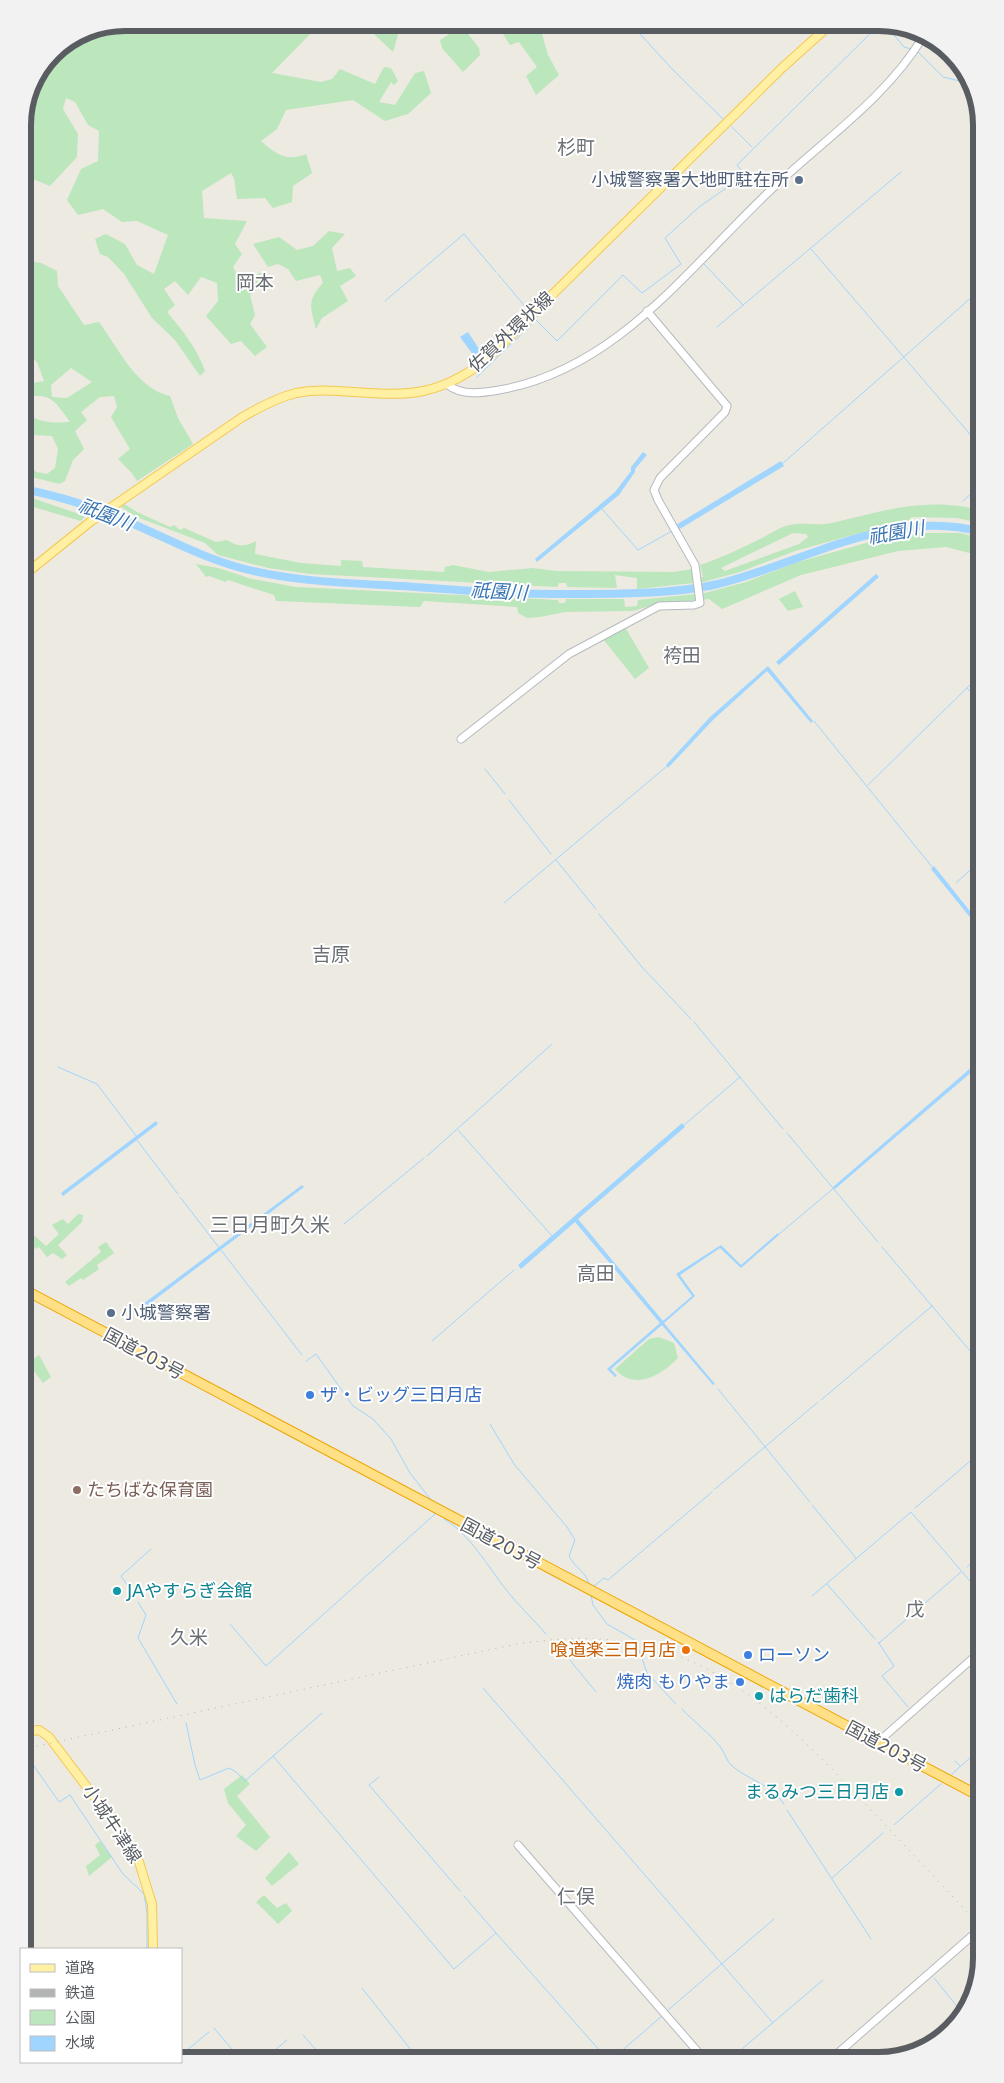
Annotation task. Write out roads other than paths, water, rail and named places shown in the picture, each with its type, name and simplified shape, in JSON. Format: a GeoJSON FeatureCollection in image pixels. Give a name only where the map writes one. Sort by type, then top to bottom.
{"type":"FeatureCollection","features":[{"type":"Feature","properties":{"kind":"highway","name":"国道203号"},"geometry":{"type":"LineString","coordinates":[[31,1293],[443,1514],[973,1792]]}},
{"type":"Feature","properties":{"kind":"main road","name":"佐賀外環状線"},"geometry":{"type":"LineString","coordinates":[[31,570],[116,503],[241,418],[280,398],[322,390],[396,395],[422,392],[448,385],[484,362],[782,68],[823,31]]}},
{"type":"Feature","properties":{"kind":"main road","name":"小城牛津線"},"geometry":{"type":"LineString","coordinates":[[31,1731],[39,1730],[49,1737],[128,1842],[141,1867],[150,1894],[154,1926],[152,1948]]}},
{"type":"Feature","properties":{"kind":"street"},"geometry":{"type":"LineString","coordinates":[[448,385],[461,392],[513,387],[538,380],[575,365],[603,349],[647,311],[775,185],[847,123],[887,83],[920,41]]}},
{"type":"Feature","properties":{"kind":"street"},"geometry":{"type":"LineString","coordinates":[[461,739],[569,654],[660,606],[694,605],[700,600],[697,573],[692,559],[654,490],[660,478],[725,412],[728,406],[647,311]]}},
{"type":"Feature","properties":{"kind":"street"},"geometry":{"type":"LineString","coordinates":[[878,1742],[973,1659]]}},
{"type":"Feature","properties":{"kind":"street"},"geometry":{"type":"LineString","coordinates":[[518,1845],[698,2052]]}},
{"type":"Feature","properties":{"kind":"street"},"geometry":{"type":"LineString","coordinates":[[839,2052],[973,1936]]}},
{"type":"Feature","properties":{"kind":"water"},"geometry":{"type":"Polygon","coordinates":[[[468,332],[483,355],[477,360],[460,337],[468,332]]]}},
{"type":"Feature","properties":{"kind":"water"},"geometry":{"type":"Polygon","coordinates":[[[643,452],[647,455],[635,469],[635,472],[619,495],[537,562],[535,559],[615,492],[643,452]]]}},
{"type":"Feature","properties":{"kind":"water"},"geometry":{"type":"Polygon","coordinates":[[[781,461],[784,466],[678,530],[676,525],[781,461]]]}},
{"type":"Feature","properties":{"kind":"water"},"geometry":{"type":"Polygon","coordinates":[[[876,574],[879,577],[779,665],[776,662],[876,574]]]}},
{"type":"Feature","properties":{"kind":"water"},"geometry":{"type":"Polygon","coordinates":[[[768,666],[813,721],[811,723],[767,671],[713,720],[668,768],[666,765],[710,717],[768,666]]]}},
{"type":"Feature","properties":{"kind":"water"},"geometry":{"type":"Polygon","coordinates":[[[934,866],[973,915],[973,921],[931,869],[934,866]]]}},
{"type":"Feature","properties":{"kind":"water"},"geometry":{"type":"Polygon","coordinates":[[[973,1066],[973,1071],[835,1189],[833,1187],[973,1066]]]}},
{"type":"Feature","properties":{"kind":"water"},"geometry":{"type":"Polygon","coordinates":[[[156,1121],[158,1124],[63,1196],[61,1193],[156,1121]]]}},
{"type":"Feature","properties":{"kind":"water"},"geometry":{"type":"Polygon","coordinates":[[[682,1123],[685,1127],[578,1219],[663,1321],[692,1296],[676,1274],[721,1245],[741,1265],[778,1233],[779,1235],[741,1268],[720,1248],[680,1275],[695,1296],[664,1323],[715,1384],[713,1385],[662,1325],[611,1369],[617,1376],[615,1377],[607,1369],[660,1323],[575,1222],[521,1269],[518,1265],[682,1123]]]}},
{"type":"Feature","properties":{"kind":"water"},"geometry":{"type":"Polygon","coordinates":[[[302,1185],[304,1187],[145,1307],[143,1304],[302,1185]]]}},
{"type":"Feature","properties":{"kind":"waterway"},"geometry":{"type":"LineString","coordinates":[[637,31],[674,71],[723,119]]}},
{"type":"Feature","properties":{"kind":"waterway"},"geometry":{"type":"LineString","coordinates":[[477,377],[536,320],[557,341],[623,275],[642,293],[681,264],[665,238],[699,207],[732,184],[742,171],[737,165],[873,31]]}},
{"type":"Feature","properties":{"kind":"waterway"},"geometry":{"type":"LineString","coordinates":[[892,32],[904,47],[911,49]]}},
{"type":"Feature","properties":{"kind":"waterway"},"geometry":{"type":"LineString","coordinates":[[917,51],[943,77],[962,82]]}},
{"type":"Feature","properties":{"kind":"waterway"},"geometry":{"type":"LineString","coordinates":[[732,127],[752,147]]}},
{"type":"Feature","properties":{"kind":"waterway"},"geometry":{"type":"LineString","coordinates":[[717,327],[901,172]]}},
{"type":"Feature","properties":{"kind":"waterway"},"geometry":{"type":"LineString","coordinates":[[385,301],[464,234],[496,272]]}},
{"type":"Feature","properties":{"kind":"waterway"},"geometry":{"type":"LineString","coordinates":[[811,249],[973,438]]}},
{"type":"Feature","properties":{"kind":"waterway"},"geometry":{"type":"LineString","coordinates":[[704,264],[743,305]]}},
{"type":"Feature","properties":{"kind":"waterway"},"geometry":{"type":"LineString","coordinates":[[498,274],[527,309]]}},
{"type":"Feature","properties":{"kind":"waterway"},"geometry":{"type":"LineString","coordinates":[[782,464],[973,296]]}},
{"type":"Feature","properties":{"kind":"waterway","name":"祇園川"},"geometry":{"type":"LineString","coordinates":[[31,491],[94,508],[209,557],[261,573],[321,581],[498,593],[617,594],[699,588],[750,575],[848,541],[881,532],[914,527],[947,526],[973,531]]}},
{"type":"Feature","properties":{"kind":"waterway"},"geometry":{"type":"LineString","coordinates":[[963,501],[973,492]]}},
{"type":"Feature","properties":{"kind":"waterway"},"geometry":{"type":"LineString","coordinates":[[602,509],[638,550],[672,531]]}},
{"type":"Feature","properties":{"kind":"waterway"},"geometry":{"type":"LineString","coordinates":[[868,785],[973,682]]}},
{"type":"Feature","properties":{"kind":"waterway"},"geometry":{"type":"LineString","coordinates":[[967,688],[973,695]]}},
{"type":"Feature","properties":{"kind":"waterway"},"geometry":{"type":"LineString","coordinates":[[814,721],[933,868]]}},
{"type":"Feature","properties":{"kind":"waterway"},"geometry":{"type":"LineString","coordinates":[[504,903],[666,767]]}},
{"type":"Feature","properties":{"kind":"waterway"},"geometry":{"type":"LineString","coordinates":[[485,769],[505,794]]}},
{"type":"Feature","properties":{"kind":"waterway"},"geometry":{"type":"LineString","coordinates":[[509,800],[551,854]]}},
{"type":"Feature","properties":{"kind":"waterway"},"geometry":{"type":"LineString","coordinates":[[556,860],[596,909]]}},
{"type":"Feature","properties":{"kind":"waterway"},"geometry":{"type":"LineString","coordinates":[[956,883],[973,867]]}},
{"type":"Feature","properties":{"kind":"waterway"},"geometry":{"type":"LineString","coordinates":[[599,914],[641,966],[691,1019]]}},
{"type":"Feature","properties":{"kind":"waterway"},"geometry":{"type":"LineString","coordinates":[[694,1022],[783,1129]]}},
{"type":"Feature","properties":{"kind":"waterway"},"geometry":{"type":"LineString","coordinates":[[427,1156],[552,1044]]}},
{"type":"Feature","properties":{"kind":"waterway"},"geometry":{"type":"LineString","coordinates":[[58,1067],[97,1084],[137,1137]]}},
{"type":"Feature","properties":{"kind":"waterway"},"geometry":{"type":"LineString","coordinates":[[683,1126],[740,1077]]}},
{"type":"Feature","properties":{"kind":"waterway"},"geometry":{"type":"LineString","coordinates":[[458,1130],[552,1236]]}},
{"type":"Feature","properties":{"kind":"waterway"},"geometry":{"type":"LineString","coordinates":[[787,1133],[878,1242]]}},
{"type":"Feature","properties":{"kind":"waterway"},"geometry":{"type":"LineString","coordinates":[[137,1140],[178,1194]]}},
{"type":"Feature","properties":{"kind":"waterway"},"geometry":{"type":"LineString","coordinates":[[344,1224],[424,1158]]}},
{"type":"Feature","properties":{"kind":"waterway"},"geometry":{"type":"LineString","coordinates":[[778,1235],[835,1187]]}},
{"type":"Feature","properties":{"kind":"waterway"},"geometry":{"type":"LineString","coordinates":[[180,1197],[302,1355]]}},
{"type":"Feature","properties":{"kind":"waterway"},"geometry":{"type":"LineString","coordinates":[[882,1247],[973,1354]]}},
{"type":"Feature","properties":{"kind":"waterway"},"geometry":{"type":"LineString","coordinates":[[432,1341],[514,1270]]}},
{"type":"Feature","properties":{"kind":"waterway"},"geometry":{"type":"LineString","coordinates":[[821,1400],[932,1306]]}},
{"type":"Feature","properties":{"kind":"waterway"},"geometry":{"type":"LineString","coordinates":[[306,1361],[316,1354],[353,1406],[373,1419],[391,1439],[410,1473],[432,1501]]}},
{"type":"Feature","properties":{"kind":"waterway"},"geometry":{"type":"LineString","coordinates":[[718,1389],[810,1502]]}},
{"type":"Feature","properties":{"kind":"waterway"},"geometry":{"type":"LineString","coordinates":[[715,1489],[818,1402]]}},
{"type":"Feature","properties":{"kind":"waterway"},"geometry":{"type":"LineString","coordinates":[[490,1424],[514,1464],[567,1527],[575,1540],[569,1556],[586,1577],[589,1584],[594,1586],[604,1578],[608,1580],[712,1492]]}},
{"type":"Feature","properties":{"kind":"waterway"},"geometry":{"type":"LineString","coordinates":[[915,1508],[973,1459]]}},
{"type":"Feature","properties":{"kind":"waterway"},"geometry":{"type":"LineString","coordinates":[[812,1505],[856,1558]]}},
{"type":"Feature","properties":{"kind":"waterway"},"geometry":{"type":"LineString","coordinates":[[230,1624],[266,1666],[435,1514],[431,1510]]}},
{"type":"Feature","properties":{"kind":"waterway"},"geometry":{"type":"LineString","coordinates":[[812,1596],[911,1512],[973,1585]]}},
{"type":"Feature","properties":{"kind":"waterway"},"geometry":{"type":"LineString","coordinates":[[444,1519],[470,1542],[516,1602],[546,1634]]}},
{"type":"Feature","properties":{"kind":"waterway"},"geometry":{"type":"LineString","coordinates":[[135,1596],[121,1576],[151,1549]]}},
{"type":"Feature","properties":{"kind":"waterway"},"geometry":{"type":"LineString","coordinates":[[967,1567],[973,1561]]}},
{"type":"Feature","properties":{"kind":"waterway"},"geometry":{"type":"LineString","coordinates":[[879,1643],[961,1572]]}},
{"type":"Feature","properties":{"kind":"waterway"},"geometry":{"type":"LineString","coordinates":[[827,1584],[875,1639]]}},
{"type":"Feature","properties":{"kind":"waterway"},"geometry":{"type":"LineString","coordinates":[[591,1595],[593,1605],[607,1624],[635,1640]]}},
{"type":"Feature","properties":{"kind":"waterway"},"geometry":{"type":"LineString","coordinates":[[138,1602],[146,1615],[138,1638],[177,1704]]}},
{"type":"Feature","properties":{"kind":"waterway"},"geometry":{"type":"LineString","coordinates":[[878,1642],[894,1666],[882,1676],[908,1707]]}},
{"type":"Feature","properties":{"kind":"waterway"},"geometry":{"type":"LineString","coordinates":[[556,1643],[596,1692]]}},
{"type":"Feature","properties":{"kind":"waterway"},"geometry":{"type":"LineString","coordinates":[[639,1650],[647,1673],[676,1704]]}},
{"type":"Feature","properties":{"kind":"waterway"},"geometry":{"type":"LineString","coordinates":[[483,1688],[773,2023]]}},
{"type":"Feature","properties":{"kind":"waterway"},"geometry":{"type":"LineString","coordinates":[[682,1709],[717,1743],[731,1765],[773,1792],[784,1804]]}},
{"type":"Feature","properties":{"kind":"waterway"},"geometry":{"type":"LineString","coordinates":[[186,1723],[200,1780],[229,1768],[245,1781],[322,1713]]}},
{"type":"Feature","properties":{"kind":"waterway"},"geometry":{"type":"LineString","coordinates":[[952,1774],[973,1755]]}},
{"type":"Feature","properties":{"kind":"waterway"},"geometry":{"type":"LineString","coordinates":[[273,1756],[454,1969],[496,1933],[601,2052]]}},
{"type":"Feature","properties":{"kind":"waterway"},"geometry":{"type":"LineString","coordinates":[[955,1761],[960,1766]]}},
{"type":"Feature","properties":{"kind":"waterway"},"geometry":{"type":"LineString","coordinates":[[31,1762],[59,1802],[70,1795],[123,1874],[144,1894],[147,1913],[147,1948]]}},
{"type":"Feature","properties":{"kind":"waterway"},"geometry":{"type":"LineString","coordinates":[[379,1777],[369,1785],[460,1891]]}},
{"type":"Feature","properties":{"kind":"waterway"},"geometry":{"type":"LineString","coordinates":[[894,1825],[941,1784]]}},
{"type":"Feature","properties":{"kind":"waterway"},"geometry":{"type":"LineString","coordinates":[[787,1810],[871,1939]]}},
{"type":"Feature","properties":{"kind":"waterway"},"geometry":{"type":"LineString","coordinates":[[832,1878],[883,1833]]}},
{"type":"Feature","properties":{"kind":"waterway"},"geometry":{"type":"LineString","coordinates":[[464,1896],[496,1933]]}},
{"type":"Feature","properties":{"kind":"waterway"},"geometry":{"type":"LineString","coordinates":[[667,2011],[774,1919]]}},
{"type":"Feature","properties":{"kind":"waterway"},"geometry":{"type":"LineString","coordinates":[[934,1978],[958,2008]]}},
{"type":"Feature","properties":{"kind":"waterway"},"geometry":{"type":"LineString","coordinates":[[738,2052],[823,1980]]}},
{"type":"Feature","properties":{"kind":"waterway"},"geometry":{"type":"LineString","coordinates":[[362,1988],[413,2052]]}},
{"type":"Feature","properties":{"kind":"waterway"},"geometry":{"type":"LineString","coordinates":[[620,2052],[662,2016]]}},
{"type":"Feature","properties":{"kind":"waterway"},"geometry":{"type":"LineString","coordinates":[[214,2028],[234,2052]]}},
{"type":"Feature","properties":{"kind":"waterway"},"geometry":{"type":"LineString","coordinates":[[185,2052],[209,2032]]}},
{"type":"Feature","properties":{"kind":"waterway"},"geometry":{"type":"LineString","coordinates":[[303,2035],[318,2052]]}},
{"type":"Feature","properties":{"kind":"waterway"},"geometry":{"type":"LineString","coordinates":[[273,2052],[287,2040]]}},
{"type":"Feature","properties":{"kind":"railway"},"geometry":{"type":"LineString","coordinates":[[31,1747],[512,1645],[566,1639],[601,1639],[636,1644],[686,1659],[746,1693],[774,1714],[825,1762],[973,1918]]}},
{"type":"Feature","properties":{"kind":"place","name":"小城警察署大地町駐在所"},"geometry":{"type":"Point","coordinates":[799,180]}},
{"type":"Feature","properties":{"kind":"place","name":"小城警察署"},"geometry":{"type":"Point","coordinates":[111,1313]}},
{"type":"Feature","properties":{"kind":"place","name":"ザ・ビッグ三日月店"},"geometry":{"type":"Point","coordinates":[310,1395]}},
{"type":"Feature","properties":{"kind":"place","name":"たちばな保育園"},"geometry":{"type":"Point","coordinates":[77,1490]}},
{"type":"Feature","properties":{"kind":"place","name":"JAやすらぎ会館"},"geometry":{"type":"Point","coordinates":[117,1591]}},
{"type":"Feature","properties":{"kind":"place","name":"喰道楽三日月店"},"geometry":{"type":"Point","coordinates":[686,1650]}},
{"type":"Feature","properties":{"kind":"place","name":"ローソン"},"geometry":{"type":"Point","coordinates":[748,1655]}},
{"type":"Feature","properties":{"kind":"place","name":"焼肉 もりやま"},"geometry":{"type":"Point","coordinates":[740,1682]}},
{"type":"Feature","properties":{"kind":"place","name":"はらだ歯科"},"geometry":{"type":"Point","coordinates":[759,1696]}},
{"type":"Feature","properties":{"kind":"place","name":"まるみつ三日月店"},"geometry":{"type":"Point","coordinates":[899,1792]}},
{"type":"Feature","properties":{"kind":"district","name":"杉町"},"geometry":{"type":"Point","coordinates":[576,147]}},
{"type":"Feature","properties":{"kind":"district","name":"岡本"},"geometry":{"type":"Point","coordinates":[255,282]}},
{"type":"Feature","properties":{"kind":"district","name":"袴田"},"geometry":{"type":"Point","coordinates":[682,655]}},
{"type":"Feature","properties":{"kind":"district","name":"吉原"},"geometry":{"type":"Point","coordinates":[331,954]}},
{"type":"Feature","properties":{"kind":"district","name":"三日月町久米"},"geometry":{"type":"Point","coordinates":[270,1225]}},
{"type":"Feature","properties":{"kind":"district","name":"高田"},"geometry":{"type":"Point","coordinates":[596,1273]}},
{"type":"Feature","properties":{"kind":"district","name":"戊"},"geometry":{"type":"Point","coordinates":[915,1609]}},
{"type":"Feature","properties":{"kind":"district","name":"久米"},"geometry":{"type":"Point","coordinates":[189,1637]}},
{"type":"Feature","properties":{"kind":"district","name":"仁俣"},"geometry":{"type":"Point","coordinates":[576,1896]}}]}
